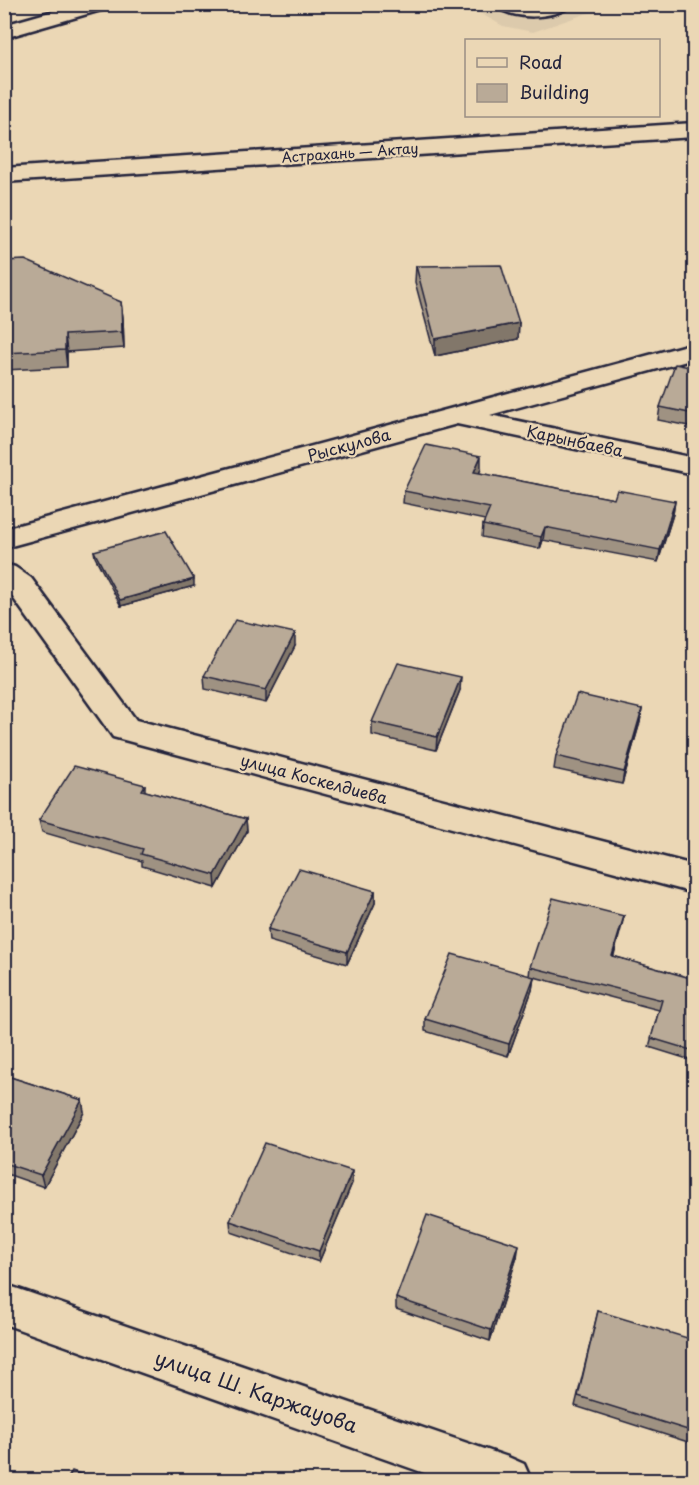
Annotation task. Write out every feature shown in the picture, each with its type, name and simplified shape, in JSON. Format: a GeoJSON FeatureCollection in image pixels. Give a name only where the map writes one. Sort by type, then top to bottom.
{"type":"FeatureCollection","features":[{"type":"Feature","properties":{"kind":"main road"},"geometry":{"type":"LineString","coordinates":[[4,32],[93,5]]}},
{"type":"Feature","properties":{"kind":"main road","name":"Астрахань — Актау"},"geometry":{"type":"LineString","coordinates":[[4,175],[694,130]]}},
{"type":"Feature","properties":{"kind":"main road","name":"Рыскулова"},"geometry":{"type":"LineString","coordinates":[[4,539],[694,351]]}},
{"type":"Feature","properties":{"kind":"main road","name":"Карынбаева"},"geometry":{"type":"LineString","coordinates":[[456,416],[694,466]]}},
{"type":"Feature","properties":{"kind":"main road","name":"улица Коскелдиева"},"geometry":{"type":"LineString","coordinates":[[4,574],[20,585],[125,729],[694,879]]}},
{"type":"Feature","properties":{"kind":"main road","name":"улица Ш. Каржауова"},"geometry":{"type":"LineString","coordinates":[[4,1304],[508,1480]]}},
{"type":"Feature","properties":{"kind":"lane"},"geometry":{"type":"LineString","coordinates":[[497,4],[516,13],[531,15],[548,13],[569,4]]}},
{"type":"Feature","properties":{"kind":"shaded area"},"geometry":{"type":"Polygon","coordinates":[[[465,5],[611,5],[533,32],[503,26],[465,5]]]}},
{"type":"Feature","properties":{"kind":"building"},"geometry":{"type":"Polygon","coordinates":[[[25,260],[121,302],[122,332],[65,335],[65,350],[4,353],[4,261],[25,260]]]}},
{"type":"Feature","properties":{"kind":"building"},"geometry":{"type":"Polygon","coordinates":[[[501,265],[519,323],[435,339],[416,266],[501,265]]]}},
{"type":"Feature","properties":{"kind":"building"},"geometry":{"type":"Polygon","coordinates":[[[675,364],[694,368],[694,414],[660,407],[675,364]]]}},
{"type":"Feature","properties":{"kind":"building"},"geometry":{"type":"Polygon","coordinates":[[[426,445],[481,456],[474,472],[614,499],[617,490],[675,501],[660,550],[545,527],[541,537],[483,525],[490,508],[404,491],[426,445]]]}},
{"type":"Feature","properties":{"kind":"building"},"geometry":{"type":"Polygon","coordinates":[[[166,531],[194,579],[120,600],[94,551],[166,531]]]}},
{"type":"Feature","properties":{"kind":"building"},"geometry":{"type":"Polygon","coordinates":[[[235,620],[295,633],[266,690],[204,676],[235,620]]]}},
{"type":"Feature","properties":{"kind":"building"},"geometry":{"type":"Polygon","coordinates":[[[398,663],[461,677],[437,737],[372,722],[398,663]]]}},
{"type":"Feature","properties":{"kind":"building"},"geometry":{"type":"Polygon","coordinates":[[[577,694],[642,709],[624,772],[556,756],[577,694]]]}},
{"type":"Feature","properties":{"kind":"building"},"geometry":{"type":"Polygon","coordinates":[[[74,766],[145,785],[142,790],[246,819],[215,875],[141,854],[143,849],[39,820],[74,766]]]}},
{"type":"Feature","properties":{"kind":"building"},"geometry":{"type":"Polygon","coordinates":[[[299,869],[375,891],[347,952],[268,929],[299,869]]]}},
{"type":"Feature","properties":{"kind":"building"},"geometry":{"type":"Polygon","coordinates":[[[553,898],[624,916],[612,956],[694,979],[694,1051],[651,1038],[662,1000],[530,967],[553,898]]]}},
{"type":"Feature","properties":{"kind":"building"},"geometry":{"type":"Polygon","coordinates":[[[452,954],[534,977],[509,1044],[425,1019],[452,954]]]}},
{"type":"Feature","properties":{"kind":"building"},"geometry":{"type":"Polygon","coordinates":[[[4,1075],[82,1100],[41,1175],[4,1163],[4,1075]]]}},
{"type":"Feature","properties":{"kind":"building"},"geometry":{"type":"Polygon","coordinates":[[[265,1143],[352,1171],[319,1251],[230,1221],[265,1143]]]}},
{"type":"Feature","properties":{"kind":"building"},"geometry":{"type":"Polygon","coordinates":[[[427,1215],[519,1245],[491,1330],[396,1298],[427,1215]]]}},
{"type":"Feature","properties":{"kind":"building"},"geometry":{"type":"Polygon","coordinates":[[[598,1311],[694,1340],[694,1414],[691,1431],[578,1396],[598,1311]]]}},
{"type":"Feature","properties":{"kind":"building"},"geometry":{"type":"Polygon","coordinates":[[[72,1471],[97,1480],[67,1480],[72,1471]]]}}]}
